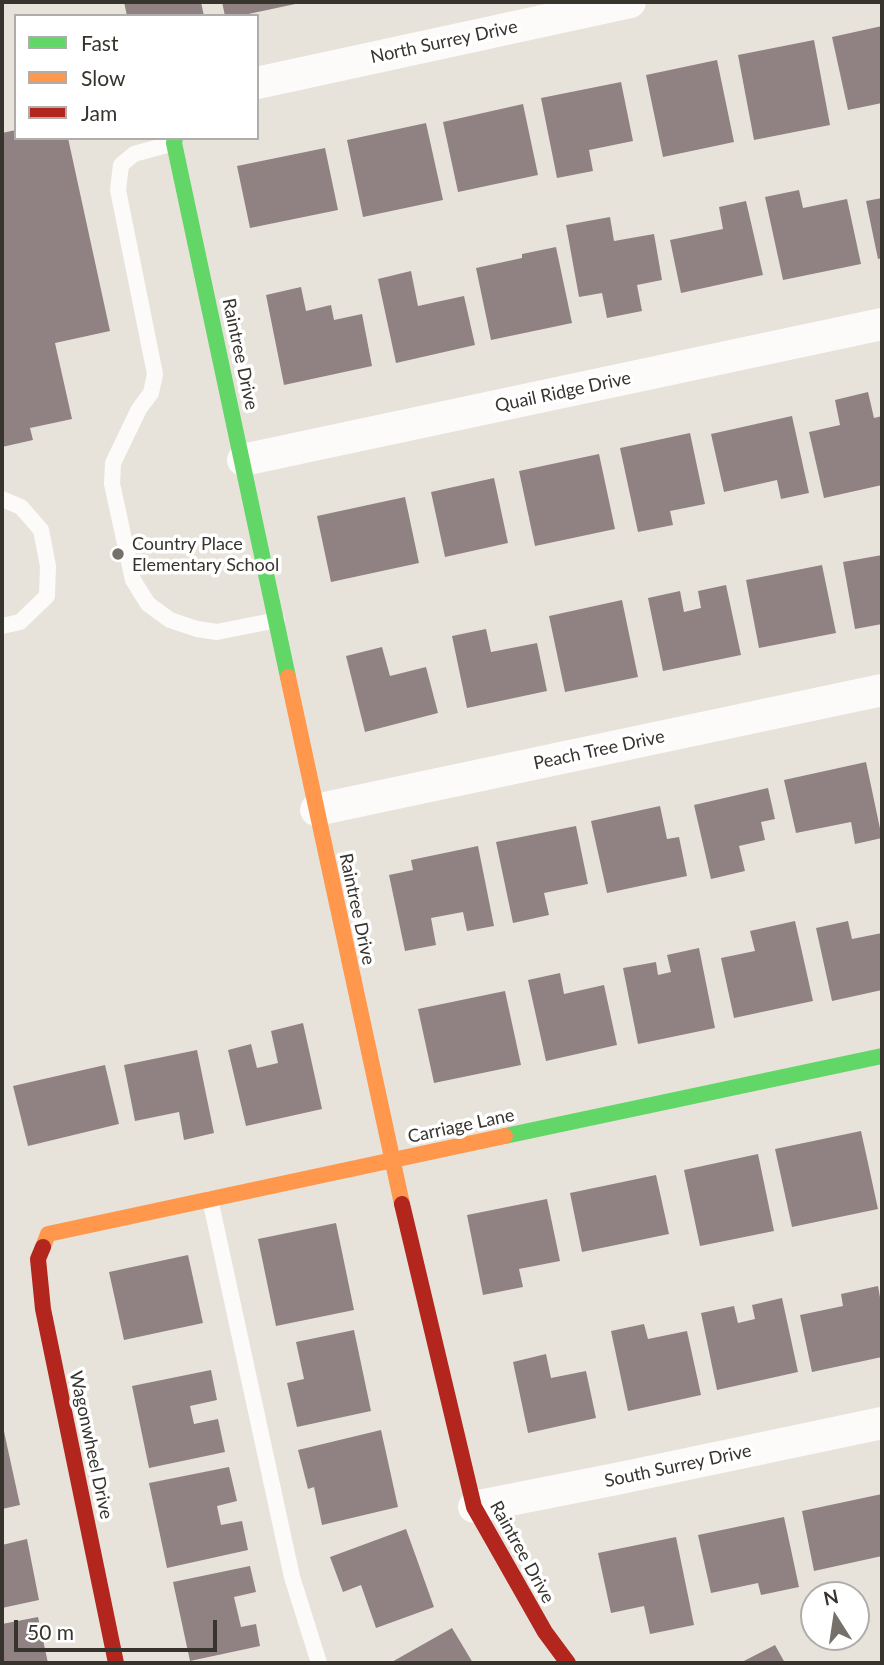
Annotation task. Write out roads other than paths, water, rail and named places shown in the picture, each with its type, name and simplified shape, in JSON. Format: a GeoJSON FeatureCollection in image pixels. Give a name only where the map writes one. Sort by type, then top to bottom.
{"type":"FeatureCollection","features":[{"type":"Feature","properties":{"kind":"street","name":"North Surrey Drive"},"geometry":{"type":"LineString","coordinates":[[259,83],[630,2]]}},
{"type":"Feature","properties":{"kind":"street","name":"Raintree Drive"},"geometry":{"type":"LineString","coordinates":[[175,141],[392,1160],[474,1507],[545,1632],[568,1663]]}},
{"type":"Feature","properties":{"kind":"street","name":"Quail Ridge Drive"},"geometry":{"type":"LineString","coordinates":[[243,460],[882,324]]}},
{"type":"Feature","properties":{"kind":"street","name":"Peach Tree Drive"},"geometry":{"type":"LineString","coordinates":[[316,810],[882,690]]}},
{"type":"Feature","properties":{"kind":"street","name":"Carriage Lane"},"geometry":{"type":"LineString","coordinates":[[48,1234],[882,1056]]}},
{"type":"Feature","properties":{"kind":"street","name":"Wagonwheel Drive"},"geometry":{"type":"LineString","coordinates":[[48,1234],[38,1259],[43,1309],[116,1663]]}},
{"type":"Feature","properties":{"kind":"street","name":"South Surrey Drive"},"geometry":{"type":"LineString","coordinates":[[474,1507],[882,1423]]}},
{"type":"Feature","properties":{"kind":"lane"},"geometry":{"type":"LineString","coordinates":[[175,141],[134,155],[121,165],[118,190],[155,374],[151,393],[139,409],[113,463],[112,484],[133,580],[148,604],[170,621],[217,632],[277,620]]}},
{"type":"Feature","properties":{"kind":"lane"},"geometry":{"type":"LineString","coordinates":[[2,499],[20,507],[41,530],[48,566],[47,596],[20,622],[2,626]]}},
{"type":"Feature","properties":{"kind":"lane"},"geometry":{"type":"LineString","coordinates":[[210,1199],[292,1577],[318,1663]]}},
{"type":"Feature","properties":{"kind":"place","name":"Country Place Elementary School"},"geometry":{"type":"Point","coordinates":[118,554]}}]}
